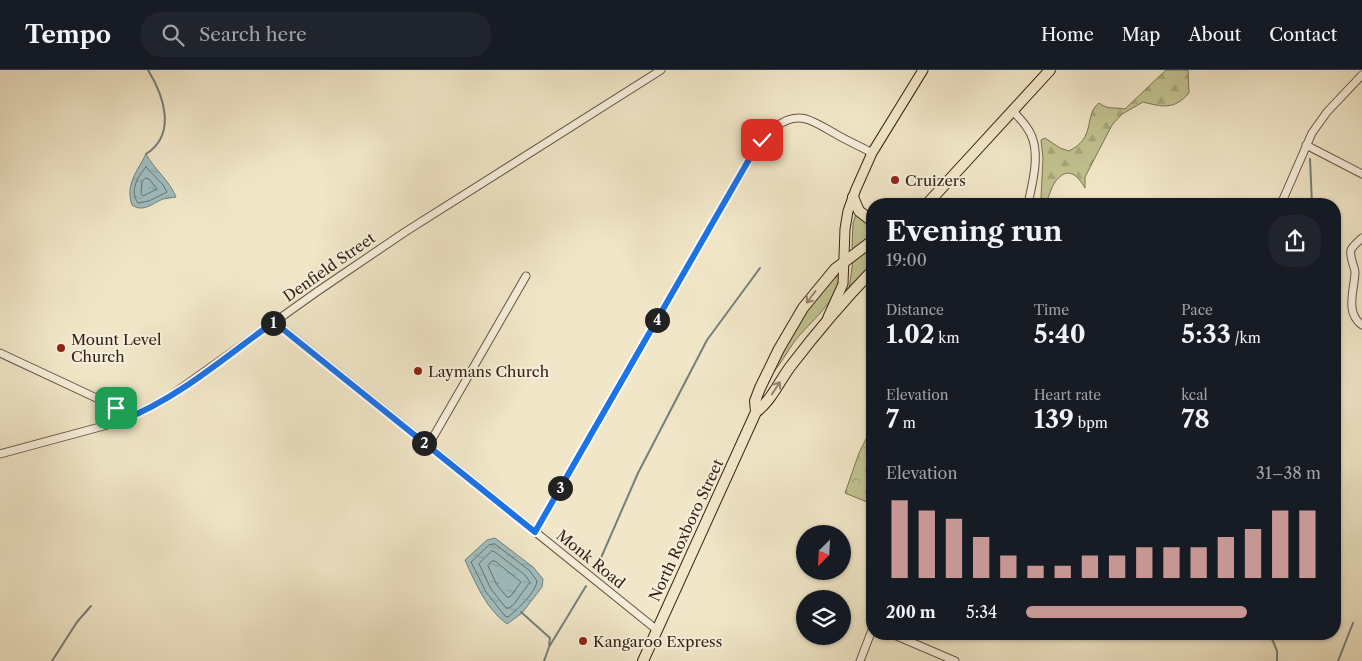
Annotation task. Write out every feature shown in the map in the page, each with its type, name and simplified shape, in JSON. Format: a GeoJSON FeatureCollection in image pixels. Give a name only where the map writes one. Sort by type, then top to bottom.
{"type":"FeatureCollection","features":[{"type":"Feature","properties":{"kind":"highway"},"geometry":{"type":"LineString","coordinates":[[933,198],[1050,70]]}},
{"type":"Feature","properties":{"kind":"highway"},"geometry":{"type":"LineString","coordinates":[[853,197],[859,211],[866,216]]}},
{"type":"Feature","properties":{"kind":"highway"},"geometry":{"type":"LineString","coordinates":[[844,262],[866,246]]}},
{"type":"Feature","properties":{"kind":"highway","name":"North Roxboro Street"},"geometry":{"type":"LineString","coordinates":[[756,412],[755,401],[795,320],[826,278],[844,262]]}},
{"type":"Feature","properties":{"kind":"highway"},"geometry":{"type":"LineString","coordinates":[[826,319],[866,277]]}},
{"type":"Feature","properties":{"kind":"highway","name":"North Roxboro Street"},"geometry":{"type":"LineString","coordinates":[[643,661],[756,412],[765,405],[789,368],[826,319]]}},
{"type":"Feature","properties":{"kind":"main road","name":"North Roxboro Street"},"geometry":{"type":"LineString","coordinates":[[826,319],[843,284],[845,229],[853,197],[872,153],[922,70]]}},
{"type":"Feature","properties":{"kind":"street","name":"Denfield Street"},"geometry":{"type":"LineString","coordinates":[[0,454],[123,420],[150,408],[180,390],[274,322],[405,232],[661,70]]}},
{"type":"Feature","properties":{"kind":"street"},"geometry":{"type":"LineString","coordinates":[[1284,198],[1306,145],[1321,120],[1362,76]]}},
{"type":"Feature","properties":{"kind":"street"},"geometry":{"type":"LineString","coordinates":[[1013,111],[1028,129],[1034,144],[1035,163],[1029,198]]}},
{"type":"Feature","properties":{"kind":"street"},"geometry":{"type":"LineString","coordinates":[[535,532],[762,140],[778,125],[791,119],[801,118],[817,124],[872,153]]}},
{"type":"Feature","properties":{"kind":"street"},"geometry":{"type":"LineString","coordinates":[[1306,145],[1362,174]]}},
{"type":"Feature","properties":{"kind":"street"},"geometry":{"type":"LineString","coordinates":[[1362,238],[1353,247],[1351,255],[1355,271],[1352,301],[1353,312],[1355,319],[1362,325]]}},
{"type":"Feature","properties":{"kind":"street"},"geometry":{"type":"LineString","coordinates":[[428,446],[526,276]]}},
{"type":"Feature","properties":{"kind":"street","name":"Monk Road"},"geometry":{"type":"LineString","coordinates":[[274,322],[657,630]]}},
{"type":"Feature","properties":{"kind":"street"},"geometry":{"type":"LineString","coordinates":[[0,353],[107,402],[116,408],[123,420]]}},
{"type":"Feature","properties":{"kind":"street"},"geometry":{"type":"LineString","coordinates":[[860,661],[868,640]]}},
{"type":"Feature","properties":{"kind":"street"},"geometry":{"type":"LineString","coordinates":[[906,640],[955,661]]}},
{"type":"Feature","properties":{"kind":"green space"},"geometry":{"type":"Polygon","coordinates":[[[1166,70],[1188,70],[1189,93],[1184,98],[1168,106],[1143,102],[1122,114],[1112,125],[1085,177],[1085,188],[1079,179],[1068,173],[1059,177],[1052,186],[1048,198],[1041,198],[1043,158],[1041,140],[1045,138],[1060,148],[1069,151],[1078,145],[1087,133],[1094,108],[1099,103],[1109,107],[1125,109],[1166,70]]]}},
{"type":"Feature","properties":{"kind":"green space"},"geometry":{"type":"Polygon","coordinates":[[[856,214],[866,222],[866,239],[853,249],[852,248],[853,223],[856,214]]]}},
{"type":"Feature","properties":{"kind":"green space"},"geometry":{"type":"Polygon","coordinates":[[[866,251],[866,271],[849,289],[853,261],[866,251]]]}},
{"type":"Feature","properties":{"kind":"green space"},"geometry":{"type":"Polygon","coordinates":[[[839,275],[838,285],[829,302],[800,334],[772,374],[799,320],[831,281],[839,275]]]}},
{"type":"Feature","properties":{"kind":"green space"},"geometry":{"type":"Polygon","coordinates":[[[866,439],[866,502],[845,493],[866,439]]]}},
{"type":"Feature","properties":{"kind":"water"},"geometry":{"type":"Polygon","coordinates":[[[146,154],[176,197],[163,199],[148,207],[140,208],[132,205],[130,191],[133,178],[146,154]]]}},
{"type":"Feature","properties":{"kind":"water"},"geometry":{"type":"Polygon","coordinates":[[[495,538],[533,567],[543,579],[542,587],[522,613],[507,624],[487,603],[465,560],[487,540],[495,538]]]}},
{"type":"Feature","properties":{"kind":"waterway"},"geometry":{"type":"LineString","coordinates":[[146,154],[156,146],[162,136],[165,114],[159,91],[148,70]]}},
{"type":"Feature","properties":{"kind":"waterway"},"geometry":{"type":"LineString","coordinates":[[1310,159],[1312,198]]}},
{"type":"Feature","properties":{"kind":"waterway"},"geometry":{"type":"LineString","coordinates":[[597,567],[638,473],[707,340],[760,268]]}},
{"type":"Feature","properties":{"kind":"waterway"},"geometry":{"type":"LineString","coordinates":[[544,661],[549,647],[586,586]]}},
{"type":"Feature","properties":{"kind":"waterway"},"geometry":{"type":"LineString","coordinates":[[52,661],[77,622],[91,606]]}},
{"type":"Feature","properties":{"kind":"waterway"},"geometry":{"type":"LineString","coordinates":[[521,612],[550,638],[549,645]]}},
{"type":"Feature","properties":{"kind":"waterway"},"geometry":{"type":"LineString","coordinates":[[1338,661],[1353,623]]}},
{"type":"Feature","properties":{"kind":"waterway"},"geometry":{"type":"LineString","coordinates":[[1272,640],[1277,651],[1277,661]]}},
{"type":"Feature","properties":{"kind":"place","name":"Cruizers"},"geometry":{"type":"Point","coordinates":[895,180]}},
{"type":"Feature","properties":{"kind":"place","name":"Mount Level Church"},"geometry":{"type":"Point","coordinates":[61,348]}},
{"type":"Feature","properties":{"kind":"place","name":"Laymans Church"},"geometry":{"type":"Point","coordinates":[418,371]}},
{"type":"Feature","properties":{"kind":"place","name":"Kangaroo Express"},"geometry":{"type":"Point","coordinates":[583,641]}},
{"type":"Feature","properties":{"kind":"route"},"geometry":{"type":"LineString","coordinates":[[116,408],[123,420],[150,408],[180,390],[274,322],[535,532],[751,156],[762,140]]}}]}
